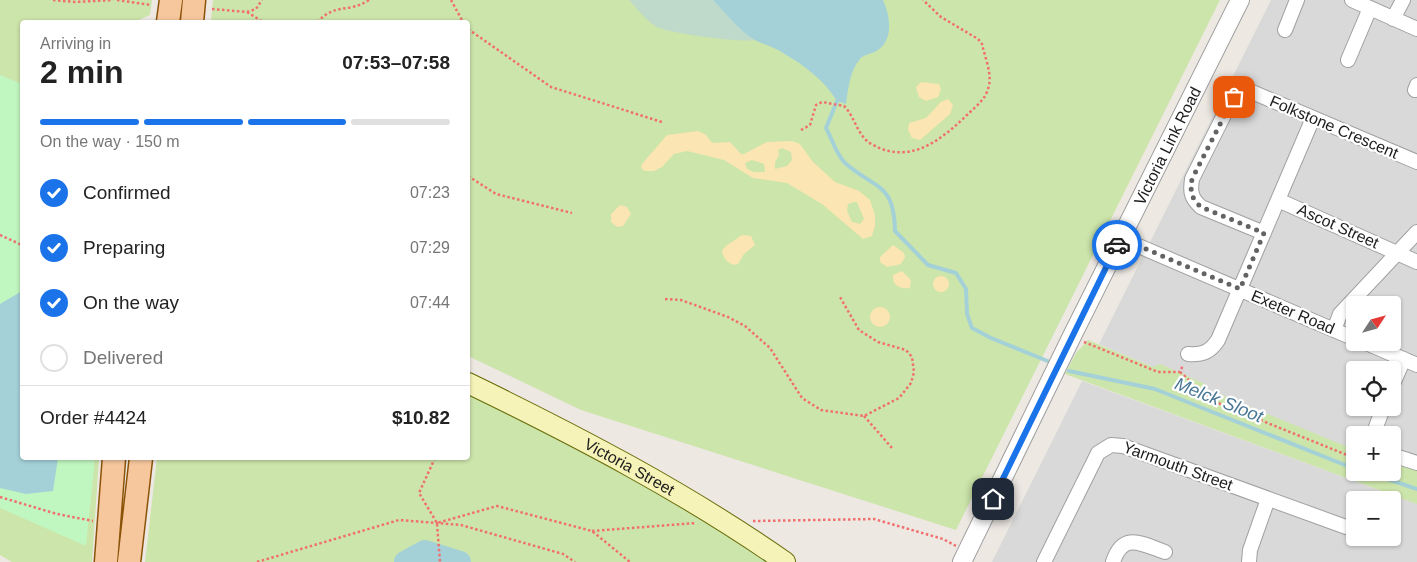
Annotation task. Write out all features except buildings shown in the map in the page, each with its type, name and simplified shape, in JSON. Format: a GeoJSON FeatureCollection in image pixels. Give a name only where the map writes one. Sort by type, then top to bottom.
{"type":"FeatureCollection","features":[{"type":"Feature","properties":{"kind":"main road"},"geometry":{"type":"LineString","coordinates":[[161,2],[167,20]]}},
{"type":"Feature","properties":{"kind":"main road"},"geometry":{"type":"LineString","coordinates":[[193,20],[203,5]]}},
{"type":"Feature","properties":{"kind":"main road","name":"Victoria Street"},"geometry":{"type":"LineString","coordinates":[[470,384],[532,414],[634,469],[726,522],[785,562]]}},
{"type":"Feature","properties":{"kind":"main road"},"geometry":{"type":"LineString","coordinates":[[106,562],[114,460]]}},
{"type":"Feature","properties":{"kind":"main road"},"geometry":{"type":"LineString","coordinates":[[129,562],[141,460]]}},
{"type":"Feature","properties":{"kind":"street","name":"Victoria Link Road"},"geometry":{"type":"LineString","coordinates":[[965,557],[1120,238],[1240,0]]}},
{"type":"Feature","properties":{"kind":"street"},"geometry":{"type":"LineString","coordinates":[[1285,30],[1297,0]]}},
{"type":"Feature","properties":{"kind":"street"},"geometry":{"type":"LineString","coordinates":[[1352,0],[1417,29]]}},
{"type":"Feature","properties":{"kind":"street"},"geometry":{"type":"LineString","coordinates":[[1393,19],[1403,0]]}},
{"type":"Feature","properties":{"kind":"street"},"geometry":{"type":"LineString","coordinates":[[1348,60],[1370,8]]}},
{"type":"Feature","properties":{"kind":"street","name":"Folkstone Crescent"},"geometry":{"type":"LineString","coordinates":[[1264,233],[1201,207],[1194,200],[1190,192],[1192,179],[1231,101],[1238,94],[1252,92],[1417,162]]}},
{"type":"Feature","properties":{"kind":"street"},"geometry":{"type":"LineString","coordinates":[[1188,354],[1199,355],[1211,350],[1218,340],[1313,118]]}},
{"type":"Feature","properties":{"kind":"street","name":"Ascot Street"},"geometry":{"type":"LineString","coordinates":[[1278,200],[1417,262]]}},
{"type":"Feature","properties":{"kind":"street"},"geometry":{"type":"LineString","coordinates":[[1334,330],[1340,314],[1417,232]]}},
{"type":"Feature","properties":{"kind":"street","name":"Exeter Road"},"geometry":{"type":"LineString","coordinates":[[1120,238],[1346,335]]}},
{"type":"Feature","properties":{"kind":"street"},"geometry":{"type":"LineString","coordinates":[[1385,351],[1417,365]]}},
{"type":"Feature","properties":{"kind":"street"},"geometry":{"type":"LineString","coordinates":[[1401,366],[1404,359]]}},
{"type":"Feature","properties":{"kind":"street","name":"Yarmouth Street"},"geometry":{"type":"LineString","coordinates":[[1044,562],[1098,453],[1111,444],[1123,446],[1346,527]]}},
{"type":"Feature","properties":{"kind":"street"},"geometry":{"type":"LineString","coordinates":[[1401,457],[1417,463]]}},
{"type":"Feature","properties":{"kind":"street"},"geometry":{"type":"LineString","coordinates":[[1249,562],[1250,550],[1268,499]]}},
{"type":"Feature","properties":{"kind":"street"},"geometry":{"type":"LineString","coordinates":[[1113,562],[1120,547],[1128,542],[1136,542],[1165,552]]}},
{"type":"Feature","properties":{"kind":"path"},"geometry":{"type":"LineString","coordinates":[[53,0],[75,2],[113,0]]}},
{"type":"Feature","properties":{"kind":"path"},"geometry":{"type":"LineString","coordinates":[[118,0],[161,2]]}},
{"type":"Feature","properties":{"kind":"path"},"geometry":{"type":"LineString","coordinates":[[246,12],[256,9],[262,0]]}},
{"type":"Feature","properties":{"kind":"path"},"geometry":{"type":"LineString","coordinates":[[319,20],[333,9],[357,6],[369,0]]}},
{"type":"Feature","properties":{"kind":"path"},"geometry":{"type":"LineString","coordinates":[[451,0],[462,20]]}},
{"type":"Feature","properties":{"kind":"path"},"geometry":{"type":"LineString","coordinates":[[801,130],[810,125],[816,105],[822,102],[848,110],[866,140],[881,148],[906,151],[928,147],[939,140],[984,98],[990,82],[982,44],[978,39],[941,17],[923,0]]}},
{"type":"Feature","properties":{"kind":"path"},"geometry":{"type":"LineString","coordinates":[[203,5],[246,12],[259,20]]}},
{"type":"Feature","properties":{"kind":"path"},"geometry":{"type":"LineString","coordinates":[[470,30],[551,87],[662,122]]}},
{"type":"Feature","properties":{"kind":"path"},"geometry":{"type":"LineString","coordinates":[[470,177],[496,194],[572,213]]}},
{"type":"Feature","properties":{"kind":"path"},"geometry":{"type":"LineString","coordinates":[[0,235],[20,244]]}},
{"type":"Feature","properties":{"kind":"path"},"geometry":{"type":"LineString","coordinates":[[664,299],[681,300],[728,317],[744,326],[770,348],[802,398],[821,410],[864,416],[899,398],[906,392],[914,372],[913,363],[906,350],[878,342],[859,330],[840,298]]}},
{"type":"Feature","properties":{"kind":"path"},"geometry":{"type":"LineString","coordinates":[[1072,336],[1158,372],[1180,372],[1213,401],[1346,455]]}},
{"type":"Feature","properties":{"kind":"path"},"geometry":{"type":"LineString","coordinates":[[1180,372],[1188,354]]}},
{"type":"Feature","properties":{"kind":"path"},"geometry":{"type":"LineString","coordinates":[[864,416],[892,448]]}},
{"type":"Feature","properties":{"kind":"path"},"geometry":{"type":"LineString","coordinates":[[433,460],[419,494],[436,523],[440,562]]}},
{"type":"Feature","properties":{"kind":"path"},"geometry":{"type":"LineString","coordinates":[[0,497],[57,514],[110,523]]}},
{"type":"Feature","properties":{"kind":"path"},"geometry":{"type":"LineString","coordinates":[[436,523],[497,506],[592,531],[700,523]]}},
{"type":"Feature","properties":{"kind":"path"},"geometry":{"type":"LineString","coordinates":[[726,522],[809,518],[874,519],[943,539],[965,557]]}},
{"type":"Feature","properties":{"kind":"path"},"geometry":{"type":"LineString","coordinates":[[257,562],[399,520],[462,525],[563,554],[575,562]]}},
{"type":"Feature","properties":{"kind":"path"},"geometry":{"type":"LineString","coordinates":[[592,531],[630,562]]}},
{"type":"Feature","properties":{"kind":"shaded area"},"geometry":{"type":"Polygon","coordinates":[[[1271,0],[1417,0],[1417,464],[1401,459],[1401,426],[1346,426],[1346,447],[1207,389],[1205,384],[1160,364],[1153,367],[1099,344],[1271,0]]]}},
{"type":"Feature","properties":{"kind":"shaded area"},"geometry":{"type":"Polygon","coordinates":[[[1082,381],[1346,478],[1346,481],[1354,481],[1382,491],[1346,491],[1346,546],[1401,546],[1401,498],[1417,504],[1417,562],[992,562],[1082,381]]]}},
{"type":"Feature","properties":{"kind":"green space"},"geometry":{"type":"Polygon","coordinates":[[[0,0],[152,0],[150,15],[139,20],[20,20],[20,288],[0,254],[0,0]]]}},
{"type":"Feature","properties":{"kind":"green space"},"geometry":{"type":"Polygon","coordinates":[[[213,0],[1220,0],[956,530],[581,410],[470,357],[470,20],[211,20],[213,0]]]}},
{"type":"Feature","properties":{"kind":"green space"},"geometry":{"type":"Polygon","coordinates":[[[629,0],[713,0],[754,40],[721,39],[689,35],[657,27],[649,22],[629,0]]]}},
{"type":"Feature","properties":{"kind":"green space"},"geometry":{"type":"Polygon","coordinates":[[[0,75],[20,83],[20,460],[95,460],[86,546],[0,508],[0,75]]]}},
{"type":"Feature","properties":{"kind":"green space"},"geometry":{"type":"Polygon","coordinates":[[[1088,340],[1153,367],[1160,364],[1205,384],[1207,389],[1346,446],[1346,478],[1065,374],[1076,353],[1088,340]]]}},
{"type":"Feature","properties":{"kind":"green space"},"geometry":{"type":"Polygon","coordinates":[[[470,393],[685,505],[773,562],[145,562],[157,460],[470,460],[470,393]]]}},
{"type":"Feature","properties":{"kind":"green space"},"geometry":{"type":"Polygon","coordinates":[[[54,460],[99,460],[92,562],[12,562],[0,555],[0,488],[54,460]]]}},
{"type":"Feature","properties":{"kind":"green space"},"geometry":{"type":"Polygon","coordinates":[[[1401,465],[1417,470],[1417,504],[1401,498],[1401,491],[1382,491],[1355,481],[1401,481],[1401,465]]]}},
{"type":"Feature","properties":{"kind":"sand"},"geometry":{"type":"Polygon","coordinates":[[[921,82],[939,84],[941,89],[938,97],[926,101],[919,97],[916,87],[921,82]]]}},
{"type":"Feature","properties":{"kind":"sand"},"geometry":{"type":"Polygon","coordinates":[[[948,99],[953,105],[950,114],[920,140],[912,138],[908,130],[909,123],[926,118],[941,102],[948,99]]]}},
{"type":"Feature","properties":{"kind":"sand"},"geometry":{"type":"Polygon","coordinates":[[[698,131],[706,135],[712,143],[730,142],[741,154],[767,142],[792,141],[800,144],[813,162],[835,182],[859,191],[870,200],[875,215],[875,226],[872,236],[863,239],[822,204],[787,183],[753,178],[724,160],[687,151],[674,154],[662,167],[654,171],[645,171],[641,168],[642,164],[667,135],[698,131]],[[782,148],[778,150],[779,155],[775,162],[775,169],[787,166],[792,160],[791,152],[782,148]],[[752,160],[745,163],[747,169],[754,172],[765,172],[764,164],[752,160]],[[857,202],[848,204],[847,211],[852,222],[860,224],[864,219],[857,202]]]}},
{"type":"Feature","properties":{"kind":"sand"},"geometry":{"type":"Polygon","coordinates":[[[620,205],[627,207],[631,214],[623,226],[617,227],[611,222],[611,214],[620,205]]]}},
{"type":"Feature","properties":{"kind":"sand"},"geometry":{"type":"Polygon","coordinates":[[[742,235],[751,236],[755,245],[735,265],[726,259],[722,251],[742,235]]]}},
{"type":"Feature","properties":{"kind":"sand"},"geometry":{"type":"Polygon","coordinates":[[[893,245],[904,253],[905,257],[901,264],[887,267],[880,262],[880,257],[893,245]]]}},
{"type":"Feature","properties":{"kind":"sand"},"geometry":{"type":"Polygon","coordinates":[[[902,271],[911,280],[910,288],[897,286],[894,282],[893,275],[902,271]]]}},
{"type":"Feature","properties":{"kind":"sand"},"geometry":{"type":"Polygon","coordinates":[[[941,276],[947,278],[949,284],[947,290],[941,292],[935,290],[933,284],[935,278],[941,276]]]}},
{"type":"Feature","properties":{"kind":"sand"},"geometry":{"type":"Polygon","coordinates":[[[880,307],[887,310],[890,317],[887,324],[880,327],[873,324],[870,317],[873,310],[880,307]]]}},
{"type":"Feature","properties":{"kind":"water"},"geometry":{"type":"Polygon","coordinates":[[[713,0],[883,0],[889,20],[887,40],[876,51],[862,57],[857,63],[850,80],[846,104],[837,101],[820,80],[798,63],[780,51],[749,36],[713,0]]]}},
{"type":"Feature","properties":{"kind":"water"},"geometry":{"type":"Polygon","coordinates":[[[20,292],[20,460],[58,460],[53,491],[26,494],[0,488],[0,304],[20,292]]]}},
{"type":"Feature","properties":{"kind":"waterway","name":"Melck Sloot"},"geometry":{"type":"LineString","coordinates":[[837,101],[826,128],[839,155],[845,163],[874,183],[887,195],[894,215],[895,231],[928,265],[956,273],[966,289],[967,314],[972,328],[991,338],[1050,362]]}},
{"type":"Feature","properties":{"kind":"waterway","name":"Melck Sloot"},"geometry":{"type":"LineString","coordinates":[[1069,371],[1155,389],[1346,465]]}},
{"type":"Feature","properties":{"kind":"waterway","name":"Melck Sloot"},"geometry":{"type":"LineString","coordinates":[[1393,481],[1417,489]]}},
{"type":"Feature","properties":{"kind":"waterway"},"geometry":{"type":"LineString","coordinates":[[405,562],[425,551],[460,562]]}},
{"type":"Feature","properties":{"kind":"way so far"},"geometry":{"type":"LineString","coordinates":[[1117,245],[1120,238],[1240,289],[1264,233],[1201,207],[1194,200],[1190,192],[1192,179],[1234,97]]}},
{"type":"Feature","properties":{"kind":"route"},"geometry":{"type":"LineString","coordinates":[[993,499],[1117,245]]}}]}
